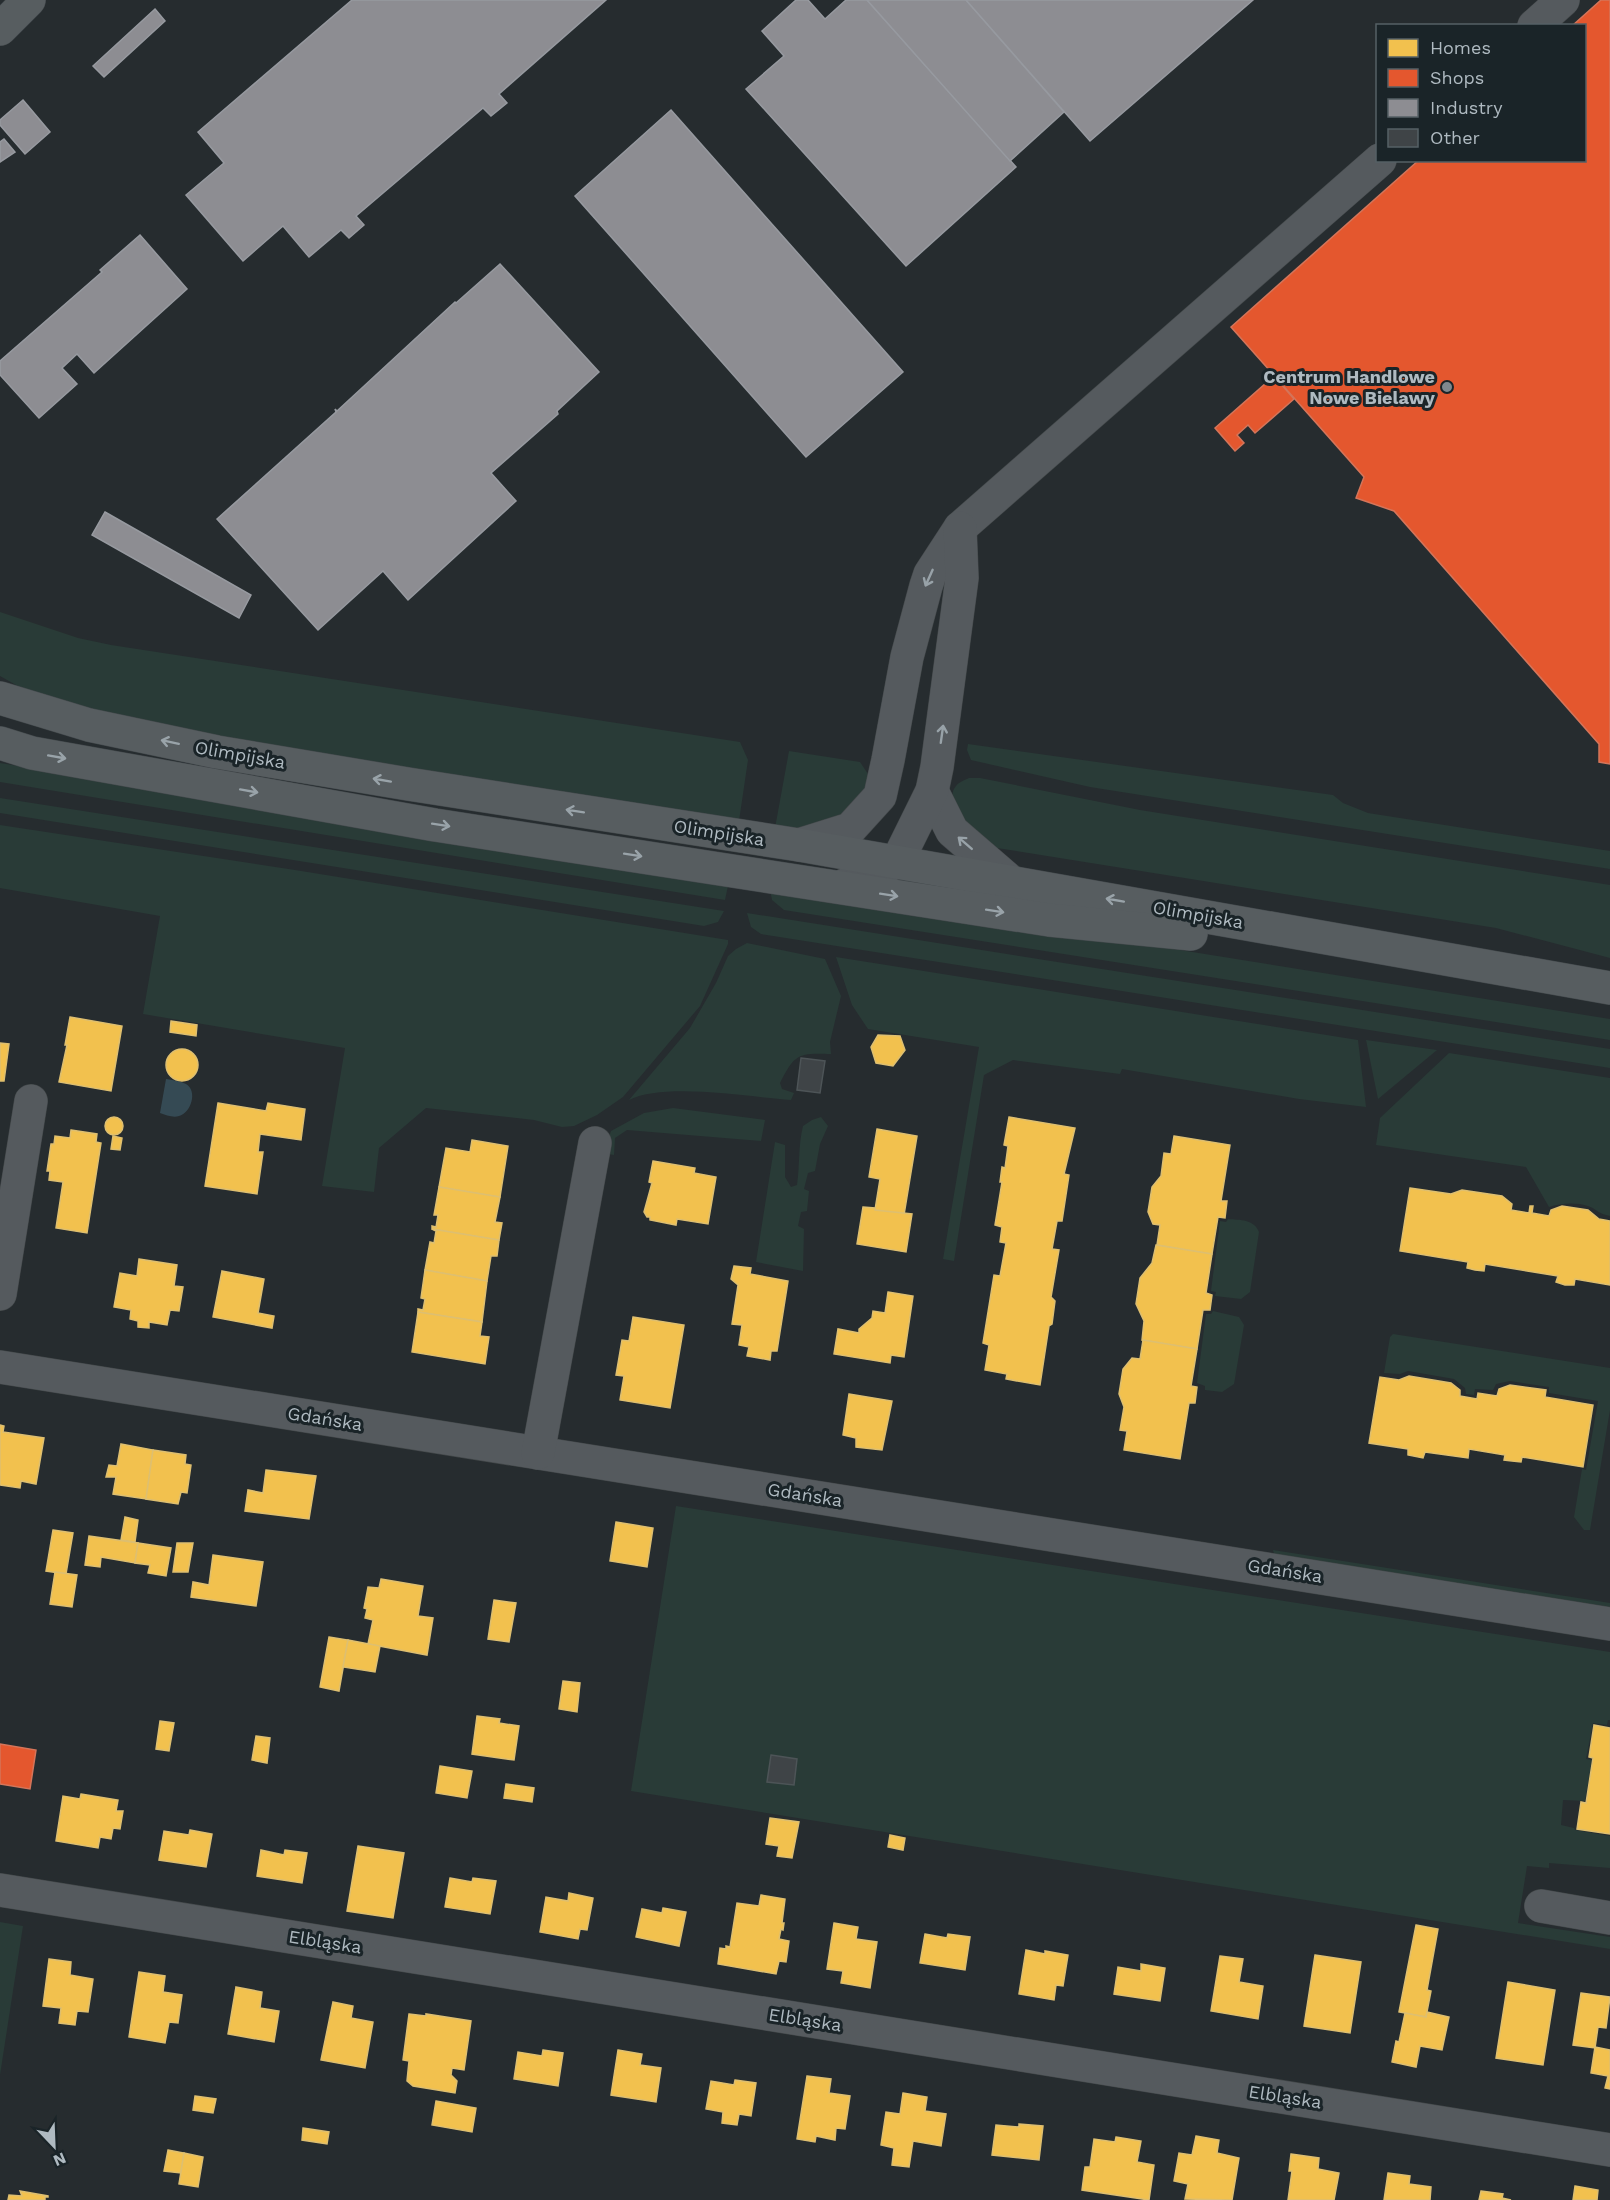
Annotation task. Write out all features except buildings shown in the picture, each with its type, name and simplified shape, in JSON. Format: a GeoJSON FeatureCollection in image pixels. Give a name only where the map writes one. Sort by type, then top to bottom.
{"type":"FeatureCollection","features":[{"type":"Feature","properties":{"kind":"main road"},"geometry":{"type":"LineString","coordinates":[[0,29],[29,0]]}},
{"type":"Feature","properties":{"kind":"main road","name":"Olimpijska"},"geometry":{"type":"LineString","coordinates":[[0,698],[90,725],[217,752],[799,845],[1610,988]]}},
{"type":"Feature","properties":{"kind":"main road","name":"Olimpijska"},"geometry":{"type":"LineString","coordinates":[[0,743],[32,753],[435,825],[1049,920],[1441,960]]}},
{"type":"Feature","properties":{"kind":"street"},"geometry":{"type":"LineString","coordinates":[[1535,24],[1563,0]]}},
{"type":"Feature","properties":{"kind":"street"},"geometry":{"type":"LineString","coordinates":[[938,903],[897,862],[880,796],[906,657],[930,574],[960,528],[1378,162]]}},
{"type":"Feature","properties":{"kind":"street"},"geometry":{"type":"LineString","coordinates":[[840,887],[897,862],[932,791],[938,767],[962,578],[960,528]]}},
{"type":"Feature","properties":{"kind":"street"},"geometry":{"type":"LineString","coordinates":[[932,791],[952,831],[1010,881]]}},
{"type":"Feature","properties":{"kind":"street"},"geometry":{"type":"LineString","coordinates":[[799,845],[850,829],[880,796]]}},
{"type":"Feature","properties":{"kind":"street"},"geometry":{"type":"LineString","coordinates":[[0,1294],[31,1101]]}},
{"type":"Feature","properties":{"kind":"street"},"geometry":{"type":"LineString","coordinates":[[538,1453],[595,1143]]}},
{"type":"Feature","properties":{"kind":"street","name":"Gdańska"},"geometry":{"type":"LineString","coordinates":[[0,1367],[1610,1624]]}},
{"type":"Feature","properties":{"kind":"street","name":"Elbląska"},"geometry":{"type":"LineString","coordinates":[[0,1890],[1610,2150]]}},
{"type":"Feature","properties":{"kind":"street"},"geometry":{"type":"LineString","coordinates":[[1541,1906],[1610,1918]]}},
{"type":"Feature","properties":{"kind":"green space"},"geometry":{"type":"Polygon","coordinates":[[[0,612],[78,638],[111,645],[740,742],[748,760],[739,821],[197,737],[51,700],[0,676],[0,612]]]}},
{"type":"Feature","properties":{"kind":"green space"},"geometry":{"type":"Polygon","coordinates":[[[968,744],[1333,795],[1343,803],[1368,813],[1610,851],[1610,869],[1090,787],[971,760],[967,750],[968,744]]]}},
{"type":"Feature","properties":{"kind":"green space"},"geometry":{"type":"Polygon","coordinates":[[[789,751],[860,762],[870,777],[858,803],[817,831],[775,828],[789,751]]]}},
{"type":"Feature","properties":{"kind":"green space"},"geometry":{"type":"Polygon","coordinates":[[[0,763],[729,881],[725,900],[0,782],[0,763]]]}},
{"type":"Feature","properties":{"kind":"green space"},"geometry":{"type":"Polygon","coordinates":[[[969,778],[980,778],[1140,810],[1610,885],[1610,958],[1496,928],[997,848],[973,830],[958,812],[954,802],[953,794],[956,786],[969,778]]]}},
{"type":"Feature","properties":{"kind":"green space"},"geometry":{"type":"Polygon","coordinates":[[[0,798],[724,911],[718,922],[704,926],[0,813],[0,798]]]}},
{"type":"Feature","properties":{"kind":"green space"},"geometry":{"type":"Polygon","coordinates":[[[0,825],[728,940],[728,944],[700,1006],[623,1097],[597,1115],[574,1126],[562,1127],[534,1120],[426,1108],[379,1148],[374,1192],[322,1186],[345,1048],[143,1014],[160,916],[0,888],[0,825]]]}},
{"type":"Feature","properties":{"kind":"green space"},"geometry":{"type":"Polygon","coordinates":[[[769,884],[1610,1019],[1610,1040],[784,910],[772,900],[769,884]]]}},
{"type":"Feature","properties":{"kind":"green space"},"geometry":{"type":"Polygon","coordinates":[[[747,913],[1610,1049],[1610,1068],[761,934],[751,927],[747,913]]]}},
{"type":"Feature","properties":{"kind":"green space"},"geometry":{"type":"Polygon","coordinates":[[[747,943],[825,959],[841,996],[830,1042],[831,1054],[805,1055],[794,1060],[780,1083],[782,1089],[794,1093],[791,1100],[685,1091],[663,1092],[629,1100],[690,1028],[716,983],[728,956],[747,943]]]}},
{"type":"Feature","properties":{"kind":"green space"},"geometry":{"type":"Polygon","coordinates":[[[836,957],[1358,1040],[1366,1107],[1299,1099],[1122,1069],[1120,1074],[1013,1060],[984,1075],[954,1261],[943,1259],[979,1047],[868,1029],[852,1005],[836,957]]]}},
{"type":"Feature","properties":{"kind":"green space"},"geometry":{"type":"Polygon","coordinates":[[[1366,1040],[1437,1050],[1378,1099],[1366,1040]]]}},
{"type":"Feature","properties":{"kind":"green space"},"geometry":{"type":"Polygon","coordinates":[[[1449,1053],[1610,1078],[1610,1216],[1579,1204],[1549,1207],[1526,1167],[1376,1145],[1380,1118],[1449,1053]]]}},
{"type":"Feature","properties":{"kind":"green space"},"geometry":{"type":"Polygon","coordinates":[[[673,1108],[765,1120],[761,1141],[627,1130],[615,1138],[614,1155],[608,1154],[605,1149],[611,1131],[644,1113],[673,1108]]]}},
{"type":"Feature","properties":{"kind":"green space"},"geometry":{"type":"Polygon","coordinates":[[[821,1117],[828,1126],[820,1144],[815,1171],[808,1173],[804,1189],[809,1191],[807,1211],[801,1212],[798,1226],[804,1229],[803,1271],[756,1262],[775,1142],[785,1145],[785,1177],[791,1187],[797,1185],[803,1126],[821,1117]]]}},
{"type":"Feature","properties":{"kind":"green space"},"geometry":{"type":"Polygon","coordinates":[[[1228,1219],[1250,1222],[1259,1232],[1250,1292],[1241,1299],[1215,1296],[1216,1292],[1211,1291],[1220,1221],[1226,1222],[1228,1219]]]}},
{"type":"Feature","properties":{"kind":"green space"},"geometry":{"type":"Polygon","coordinates":[[[1213,1311],[1239,1317],[1244,1325],[1234,1384],[1222,1392],[1205,1390],[1205,1386],[1197,1383],[1206,1314],[1211,1314],[1213,1311]]]}},
{"type":"Feature","properties":{"kind":"green space"},"geometry":{"type":"Polygon","coordinates":[[[1393,1334],[1610,1368],[1610,1410],[1590,1530],[1584,1530],[1574,1517],[1582,1469],[1586,1470],[1598,1401],[1549,1393],[1549,1387],[1510,1381],[1496,1384],[1493,1390],[1475,1389],[1474,1395],[1466,1394],[1465,1388],[1454,1379],[1408,1371],[1400,1374],[1384,1373],[1390,1337],[1393,1334]]]}},
{"type":"Feature","properties":{"kind":"green space"},"geometry":{"type":"Polygon","coordinates":[[[676,1506],[1610,1652],[1610,1720],[1607,1725],[1593,1723],[1586,1759],[1592,1760],[1585,1801],[1563,1800],[1561,1825],[1575,1830],[1610,1836],[1610,1868],[1549,1863],[1549,1868],[1527,1866],[1518,1923],[1610,1937],[1610,1949],[631,1791],[676,1506]]]}},
{"type":"Feature","properties":{"kind":"green space"},"geometry":{"type":"Polygon","coordinates":[[[1273,1550],[1610,1603],[1610,1607],[1274,1554],[1273,1550]]]}},
{"type":"Feature","properties":{"kind":"green space"},"geometry":{"type":"Polygon","coordinates":[[[0,1922],[23,1926],[0,2075],[0,1922]]]}},
{"type":"Feature","properties":{"kind":"water"},"geometry":{"type":"Polygon","coordinates":[[[166,1079],[186,1084],[192,1092],[190,1106],[179,1116],[160,1113],[166,1079]]]}},
{"type":"Feature","properties":{"kind":"place","name":"Centrum Handlowe Nowe Bielawy"},"geometry":{"type":"Point","coordinates":[1447,387]}}]}
